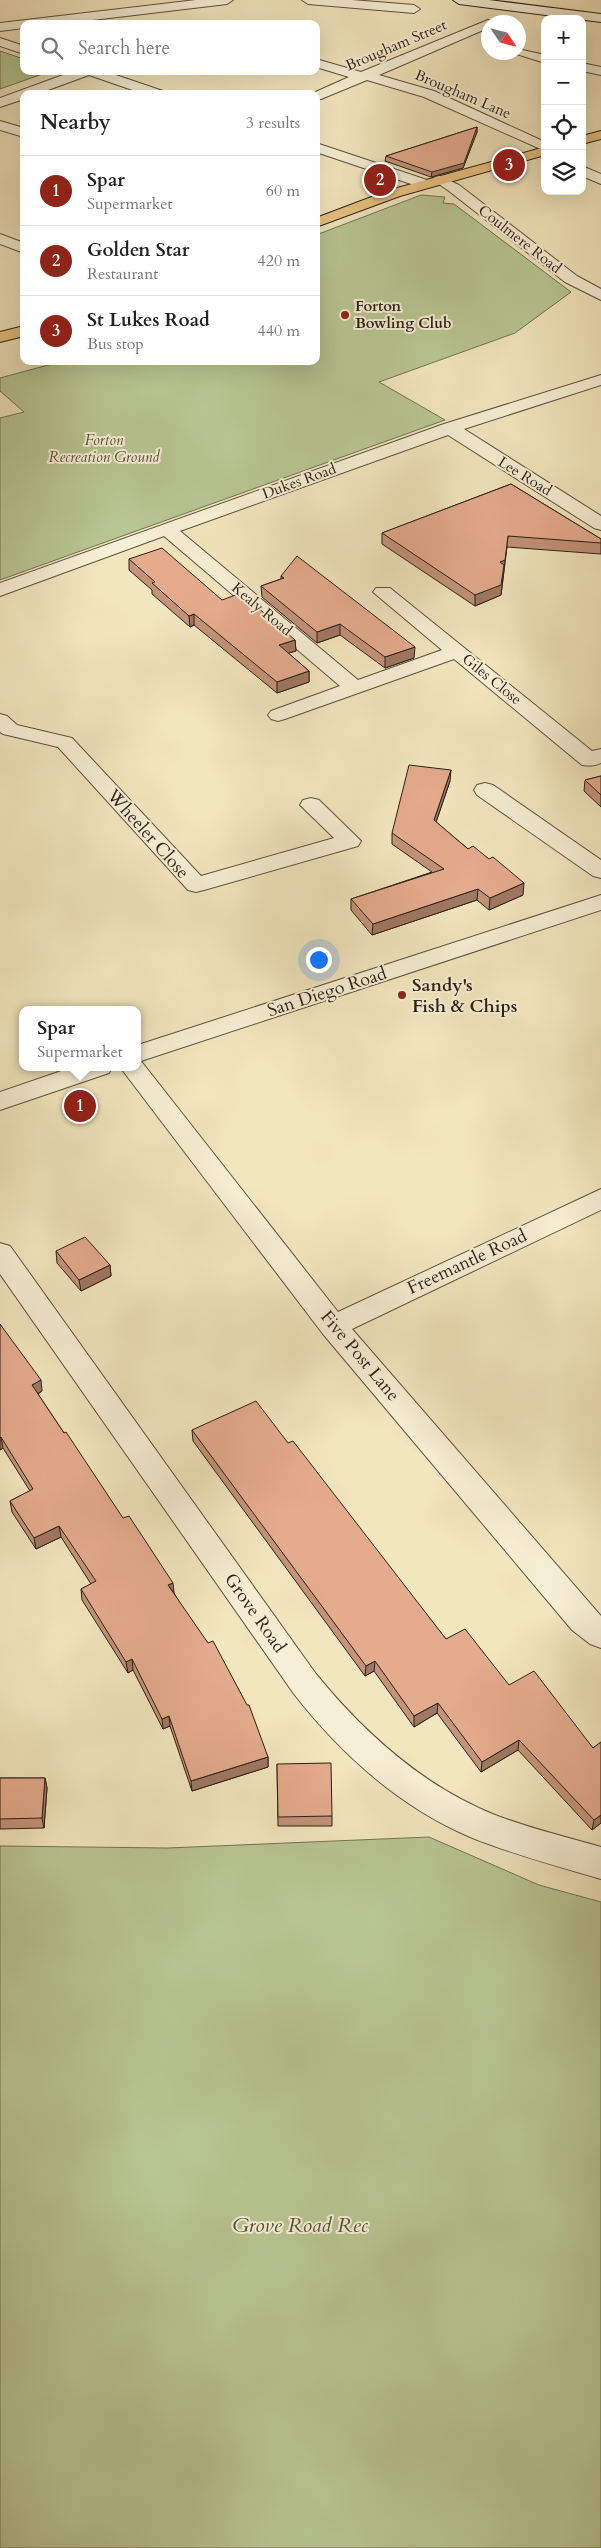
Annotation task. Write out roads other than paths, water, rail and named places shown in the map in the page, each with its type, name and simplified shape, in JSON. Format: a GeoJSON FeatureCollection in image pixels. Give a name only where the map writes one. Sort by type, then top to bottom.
{"type":"FeatureCollection","features":[{"type":"Feature","properties":{"kind":"main road"},"geometry":{"type":"LineString","coordinates":[[586,139],[601,135]]}},
{"type":"Feature","properties":{"kind":"main road"},"geometry":{"type":"LineString","coordinates":[[320,220],[364,203],[541,151]]}},
{"type":"Feature","properties":{"kind":"main road"},"geometry":{"type":"LineString","coordinates":[[0,337],[20,332]]}},
{"type":"Feature","properties":{"kind":"street"},"geometry":{"type":"LineString","coordinates":[[57,20],[227,0]]}},
{"type":"Feature","properties":{"kind":"street"},"geometry":{"type":"LineString","coordinates":[[308,0],[414,9]]}},
{"type":"Feature","properties":{"kind":"street"},"geometry":{"type":"LineString","coordinates":[[459,0],[601,18]]}},
{"type":"Feature","properties":{"kind":"street","name":"Brougham Street"},"geometry":{"type":"LineString","coordinates":[[502,15],[514,7]]}},
{"type":"Feature","properties":{"kind":"street"},"geometry":{"type":"LineString","coordinates":[[154,8],[167,19]]}},
{"type":"Feature","properties":{"kind":"street"},"geometry":{"type":"LineString","coordinates":[[0,27],[20,25]]}},
{"type":"Feature","properties":{"kind":"street","name":"Brougham Street"},"geometry":{"type":"LineString","coordinates":[[320,94],[481,27]]}},
{"type":"Feature","properties":{"kind":"street"},"geometry":{"type":"LineString","coordinates":[[453,39],[480,45]]}},
{"type":"Feature","properties":{"kind":"street"},"geometry":{"type":"LineString","coordinates":[[0,42],[20,49]]}},
{"type":"Feature","properties":{"kind":"street"},"geometry":{"type":"LineString","coordinates":[[526,54],[541,57]]}},
{"type":"Feature","properties":{"kind":"street","name":"Brougham Lane"},"geometry":{"type":"LineString","coordinates":[[320,64],[429,94],[541,148]]}},
{"type":"Feature","properties":{"kind":"street"},"geometry":{"type":"LineString","coordinates":[[586,67],[601,70]]}},
{"type":"Feature","properties":{"kind":"street"},"geometry":{"type":"LineString","coordinates":[[35,90],[77,75]]}},
{"type":"Feature","properties":{"kind":"street"},"geometry":{"type":"LineString","coordinates":[[100,75],[146,90]]}},
{"type":"Feature","properties":{"kind":"street"},"geometry":{"type":"LineString","coordinates":[[0,103],[20,96]]}},
{"type":"Feature","properties":{"kind":"street"},"geometry":{"type":"LineString","coordinates":[[0,125],[20,132]]}},
{"type":"Feature","properties":{"kind":"street","name":"Coulmere Road"},"geometry":{"type":"LineString","coordinates":[[320,148],[383,169],[454,188],[571,279],[601,295]]}},
{"type":"Feature","properties":{"kind":"street"},"geometry":{"type":"LineString","coordinates":[[586,172],[601,180]]}},
{"type":"Feature","properties":{"kind":"street"},"geometry":{"type":"LineString","coordinates":[[0,239],[20,246]]}},
{"type":"Feature","properties":{"kind":"street","name":"Dukes Road"},"geometry":{"type":"LineString","coordinates":[[0,590],[298,481],[450,428],[601,380]]}},
{"type":"Feature","properties":{"kind":"street","name":"Lee Road"},"geometry":{"type":"LineString","coordinates":[[450,428],[601,524]]}},
{"type":"Feature","properties":{"kind":"street","name":"Kealy Road"},"geometry":{"type":"LineString","coordinates":[[168,530],[356,689]]}},
{"type":"Feature","properties":{"kind":"street","name":"Giles Close"},"geometry":{"type":"LineString","coordinates":[[383,592],[590,760],[601,755]]}},
{"type":"Feature","properties":{"kind":"street"},"geometry":{"type":"LineString","coordinates":[[278,715],[356,689],[458,651]]}},
{"type":"Feature","properties":{"kind":"street"},"geometry":{"type":"LineString","coordinates":[[0,751],[5,725]]}},
{"type":"Feature","properties":{"kind":"street","name":"Wheeler Close"},"geometry":{"type":"LineString","coordinates":[[5,725],[65,742],[196,885],[350,841],[311,805]]}},
{"type":"Feature","properties":{"kind":"street"},"geometry":{"type":"LineString","coordinates":[[485,790],[601,871]]}},
{"type":"Feature","properties":{"kind":"street","name":"San Diego Road"},"geometry":{"type":"LineString","coordinates":[[141,1053],[601,902]]}},
{"type":"Feature","properties":{"kind":"street"},"geometry":{"type":"LineString","coordinates":[[0,1101],[88,1071]]}},
{"type":"Feature","properties":{"kind":"street","name":"Five Post Lane"},"geometry":{"type":"LineString","coordinates":[[135,1071],[333,1326],[583,1620],[601,1634]]}},
{"type":"Feature","properties":{"kind":"street","name":"Freemantle Road"},"geometry":{"type":"LineString","coordinates":[[333,1326],[601,1199]]}},
{"type":"Feature","properties":{"kind":"street","name":"Grove Road"},"geometry":{"type":"LineString","coordinates":[[0,1253],[305,1684],[346,1734],[392,1773],[445,1807],[507,1835],[601,1863]]}},
{"type":"Feature","properties":{"kind":"place","name":"St Lukes Road"},"geometry":{"type":"Point","coordinates":[509,165]}},
{"type":"Feature","properties":{"kind":"place","name":"Golden Star"},"geometry":{"type":"Point","coordinates":[380,180]}},
{"type":"Feature","properties":{"kind":"place","name":"Forton Bowling Club"},"geometry":{"type":"Point","coordinates":[345,315]}},
{"type":"Feature","properties":{"kind":"place","name":"Sandy's Fish & Chips"},"geometry":{"type":"Point","coordinates":[402,995]}},
{"type":"Feature","properties":{"kind":"place","name":"Spar"},"geometry":{"type":"Point","coordinates":[80,1106]}},
{"type":"Feature","properties":{"kind":"park label","name":"Forton Recreation Ground"},"geometry":{"type":"Point","coordinates":[104,448]}},
{"type":"Feature","properties":{"kind":"park label","name":"Grove Road Rec"},"geometry":{"type":"Point","coordinates":[300,2225]}}]}
